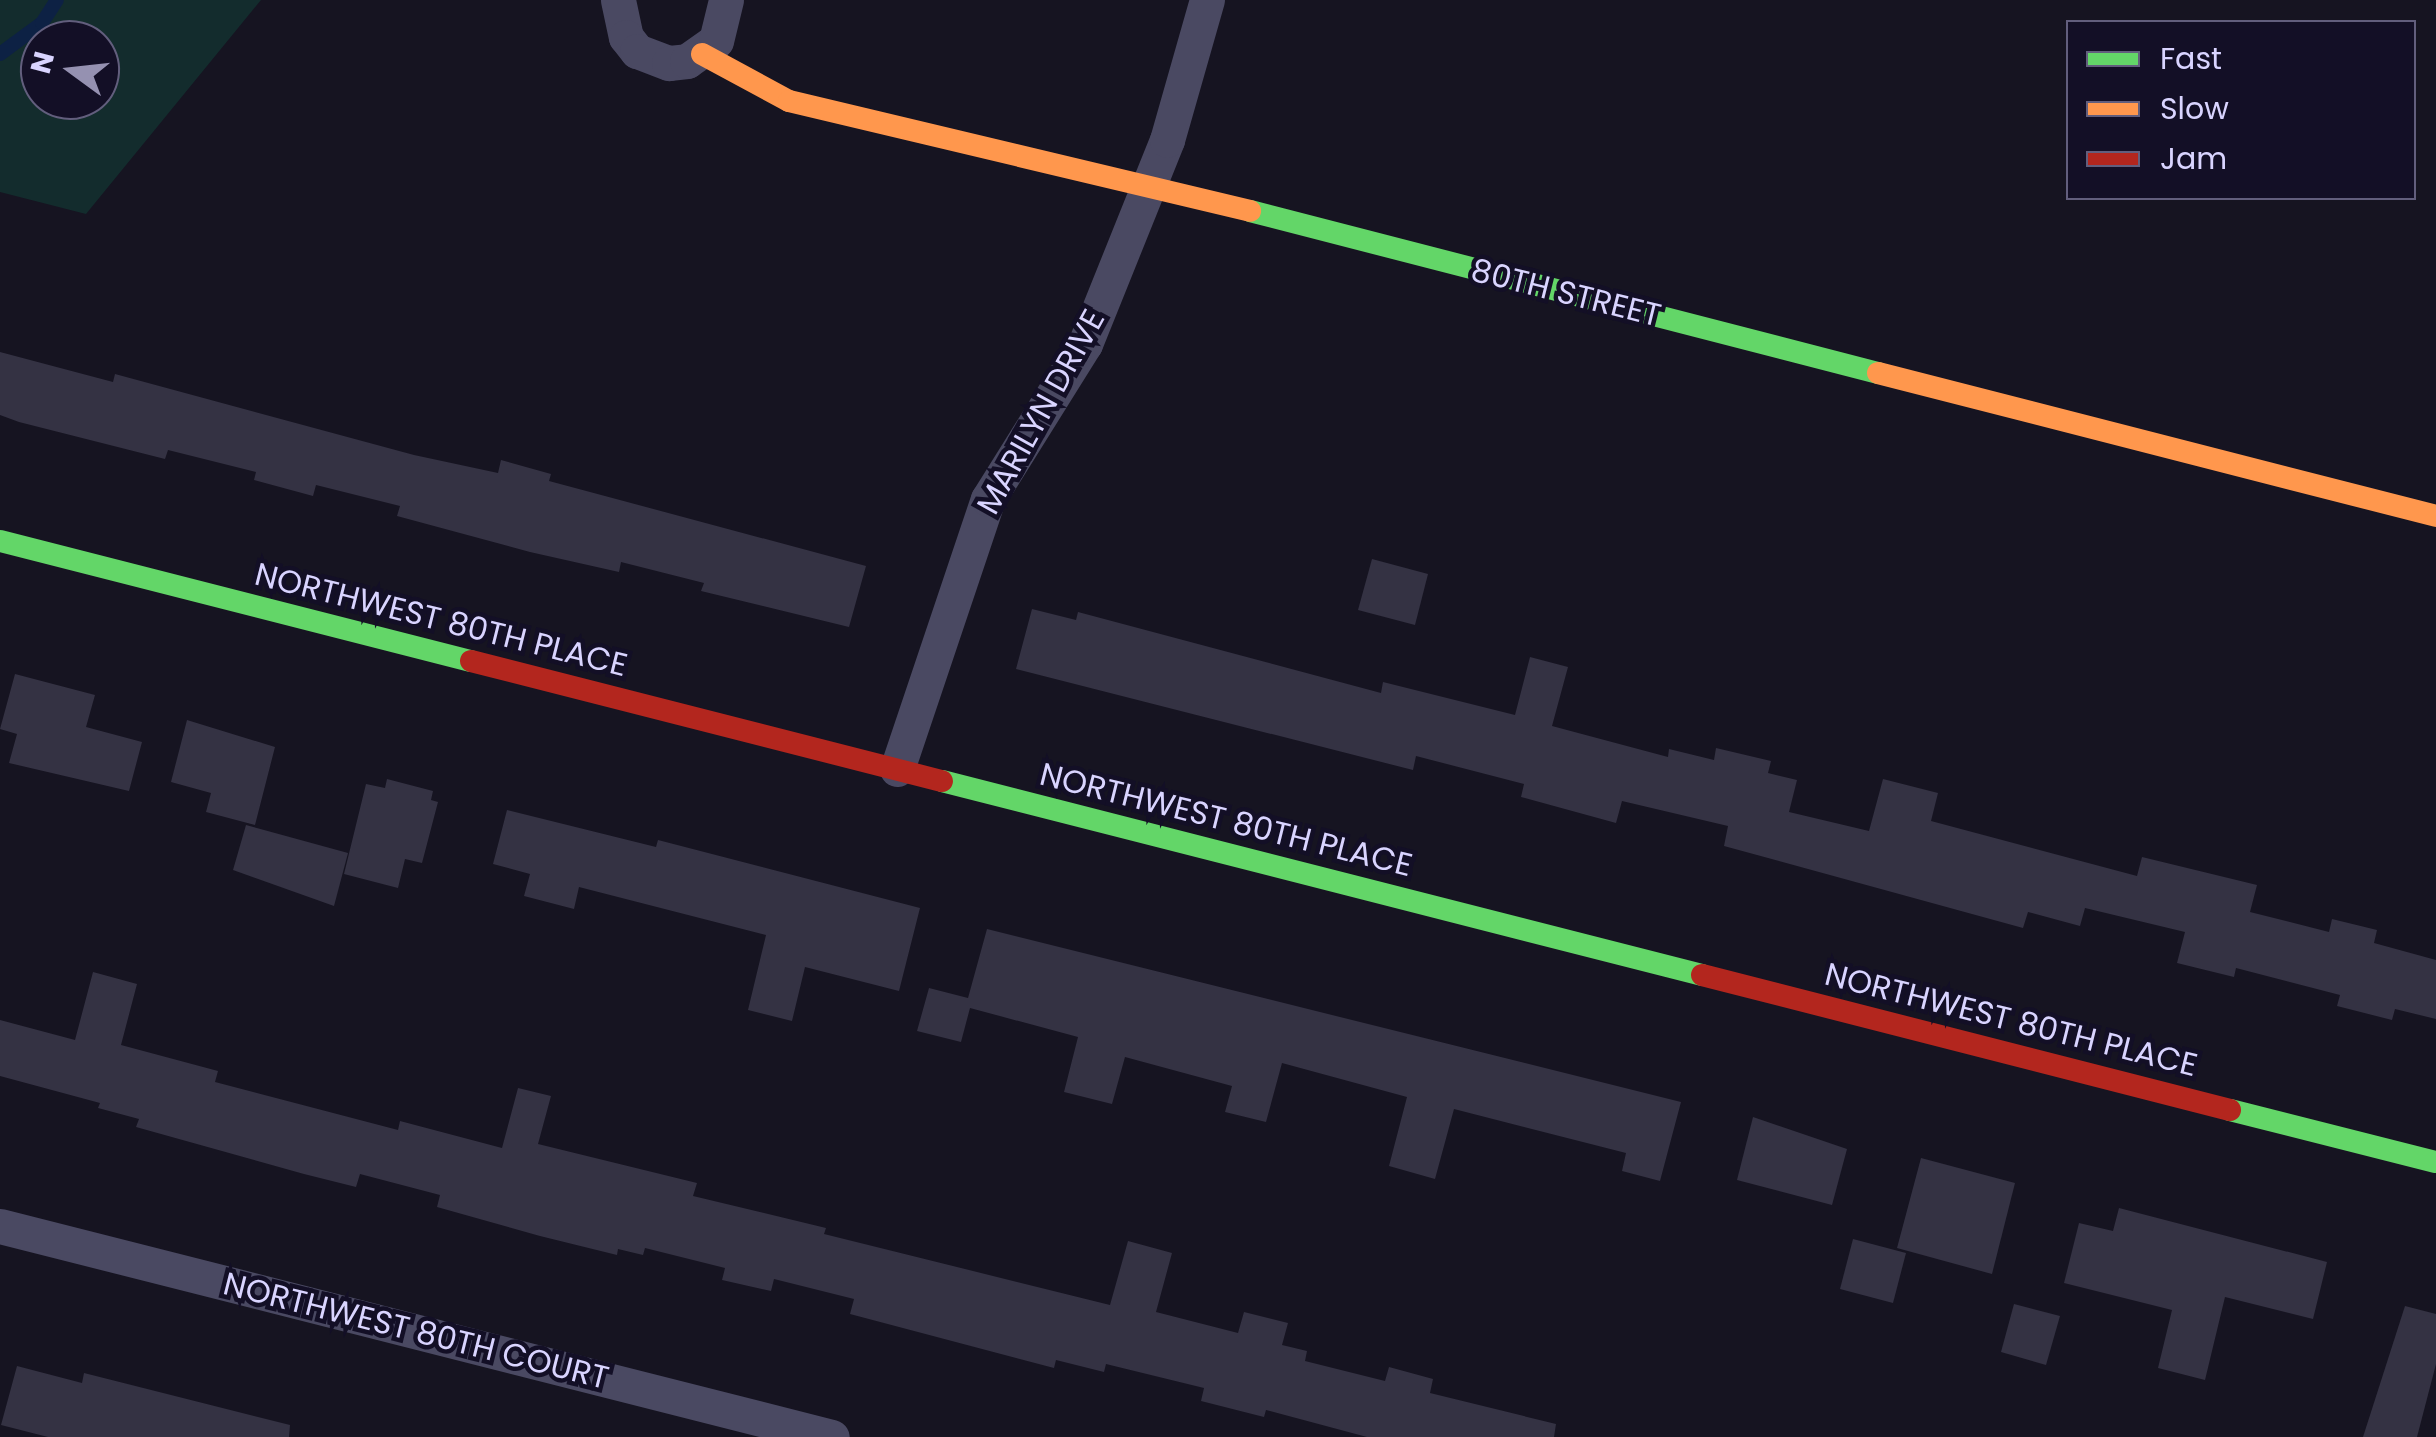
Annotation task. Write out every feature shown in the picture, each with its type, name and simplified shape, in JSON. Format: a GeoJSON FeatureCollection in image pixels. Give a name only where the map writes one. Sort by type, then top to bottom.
{"type":"FeatureCollection","features":[{"type":"Feature","properties":{"kind":"street"},"geometry":{"type":"LineString","coordinates":[[618,0],[618,21],[637,51],[669,63],[702,54],[726,24],[726,0]]}},
{"type":"Feature","properties":{"kind":"street","name":"MARILYN DRIVE"},"geometry":{"type":"LineString","coordinates":[[897,769],[988,499],[1084,344],[1148,185],[1207,0]]}},
{"type":"Feature","properties":{"kind":"street","name":"80TH STREET"},"geometry":{"type":"LineString","coordinates":[[702,54],[789,100],[1148,185],[2436,516]]}},
{"type":"Feature","properties":{"kind":"street","name":"NORTHWEST 80TH PLACE"},"geometry":{"type":"LineString","coordinates":[[0,540],[2436,1162]]}},
{"type":"Feature","properties":{"kind":"street","name":"NORTHWEST 80TH COURT"},"geometry":{"type":"LineString","coordinates":[[0,1226],[832,1437]]}},
{"type":"Feature","properties":{"kind":"green space"},"geometry":{"type":"Polygon","coordinates":[[[0,0],[261,0],[86,214],[0,192],[0,0]]]}},
{"type":"Feature","properties":{"kind":"building"},"geometry":{"type":"Polygon","coordinates":[[[0,352],[113,382],[115,374],[414,455],[498,473],[501,460],[551,474],[549,481],[866,566],[849,627],[701,591],[704,583],[621,562],[619,572],[530,552],[397,516],[400,506],[316,485],[313,496],[254,480],[256,472],[168,450],[165,459],[19,422],[0,415],[0,352]]]}},
{"type":"Feature","properties":{"kind":"building"},"geometry":{"type":"Polygon","coordinates":[[[1372,559],[1428,574],[1415,625],[1358,610],[1372,559]]]}},
{"type":"Feature","properties":{"kind":"building"},"geometry":{"type":"Polygon","coordinates":[[[1032,609],[1076,620],[1078,612],[1381,693],[1383,682],[1515,715],[1530,657],[1568,667],[1552,726],[1668,757],[1669,749],[1714,760],[1716,748],[1771,761],[1768,773],[1797,780],[1789,812],[1869,831],[1883,779],[1938,793],[1931,821],[2137,876],[2142,857],[2257,885],[2250,912],[2329,932],[2332,919],[2377,930],[2374,943],[2436,960],[2436,1019],[2395,1009],[2392,1020],[2337,1006],[2340,995],[2236,968],[2234,977],[2177,963],[2185,932],[2085,908],[2080,926],[2028,912],[2023,928],[1724,846],[1728,826],[1622,801],[1616,823],[1521,797],[1524,784],[1416,756],[1413,770],[1016,669],[1032,609]]]}},
{"type":"Feature","properties":{"kind":"building"},"geometry":{"type":"Polygon","coordinates":[[[15,674],[95,695],[86,727],[142,742],[129,791],[9,763],[17,734],[0,729],[15,674]]]}},
{"type":"Feature","properties":{"kind":"building"},"geometry":{"type":"Polygon","coordinates":[[[187,720],[275,747],[255,825],[206,812],[211,793],[171,782],[187,720]]]}},
{"type":"Feature","properties":{"kind":"building"},"geometry":{"type":"Polygon","coordinates":[[[387,779],[433,791],[431,800],[438,802],[422,863],[405,859],[398,888],[344,874],[366,784],[385,788],[387,779]]]}},
{"type":"Feature","properties":{"kind":"building"},"geometry":{"type":"Polygon","coordinates":[[[507,810],[656,847],[658,840],[920,908],[899,991],[805,967],[792,1021],[748,1010],[766,935],[579,887],[574,909],[524,896],[530,874],[493,864],[507,810]]]}},
{"type":"Feature","properties":{"kind":"building"},"geometry":{"type":"Polygon","coordinates":[[[246,825],[348,853],[334,906],[233,870],[246,825]]]}},
{"type":"Feature","properties":{"kind":"building"},"geometry":{"type":"Polygon","coordinates":[[[987,929],[1681,1102],[1660,1181],[1622,1171],[1626,1153],[1454,1109],[1435,1179],[1389,1166],[1407,1097],[1282,1063],[1266,1122],[1225,1112],[1232,1086],[1125,1057],[1112,1104],[1064,1092],[1078,1037],[970,1008],[961,1042],[917,1031],[929,988],[968,998],[987,929]]]}},
{"type":"Feature","properties":{"kind":"building"},"geometry":{"type":"Polygon","coordinates":[[[93,972],[137,984],[121,1045],[218,1071],[215,1082],[398,1130],[400,1121],[502,1148],[518,1088],[551,1096],[538,1144],[697,1183],[693,1196],[826,1228],[824,1234],[1110,1305],[1128,1241],[1172,1253],[1156,1312],[1238,1333],[1244,1312],[1288,1323],[1282,1345],[1307,1351],[1305,1361],[1385,1381],[1389,1367],[1433,1379],[1430,1393],[1556,1424],[1554,1437],[1367,1437],[1266,1410],[1264,1417],[1201,1401],[1204,1388],[1106,1364],[1104,1372],[1056,1360],[1054,1368],[850,1314],[854,1299],[774,1279],[771,1291],[722,1280],[725,1268],[645,1248],[643,1255],[618,1249],[617,1255],[540,1236],[437,1207],[440,1195],[360,1174],[356,1187],[304,1174],[136,1127],[139,1119],[98,1108],[100,1103],[0,1076],[0,1020],[75,1040],[93,972]]]}},
{"type":"Feature","properties":{"kind":"building"},"geometry":{"type":"Polygon","coordinates":[[[1753,1117],[1847,1149],[1832,1205],[1737,1180],[1753,1117]]]}},
{"type":"Feature","properties":{"kind":"building"},"geometry":{"type":"Polygon","coordinates":[[[1921,1158],[2015,1183],[1992,1274],[1897,1248],[1921,1158]]]}},
{"type":"Feature","properties":{"kind":"building"},"geometry":{"type":"Polygon","coordinates":[[[2119,1208],[2327,1262],[2313,1319],[2225,1297],[2205,1380],[2158,1368],[2172,1310],[2064,1283],[2079,1223],[2113,1231],[2119,1208]]]}},
{"type":"Feature","properties":{"kind":"building"},"geometry":{"type":"Polygon","coordinates":[[[1853,1239],[1906,1253],[1893,1303],[1840,1289],[1853,1239]]]}},
{"type":"Feature","properties":{"kind":"building"},"geometry":{"type":"Polygon","coordinates":[[[2014,1304],[2060,1316],[2046,1365],[2001,1352],[2014,1304]]]}},
{"type":"Feature","properties":{"kind":"building"},"geometry":{"type":"Polygon","coordinates":[[[2405,1306],[2436,1314],[2436,1364],[2417,1437],[2363,1437],[2405,1306]]]}},
{"type":"Feature","properties":{"kind":"building"},"geometry":{"type":"Polygon","coordinates":[[[17,1366],[82,1383],[84,1373],[290,1425],[289,1437],[48,1437],[1,1425],[17,1366]]]}},
{"type":"Feature","properties":{"kind":"waterway"},"geometry":{"type":"LineString","coordinates":[[0,54],[42,23],[57,0]]}},
{"type":"Feature","properties":{"kind":"traffic: fast"},"geometry":{"type":"LineString","coordinates":[[1250,211],[1878,373]]}},
{"type":"Feature","properties":{"kind":"traffic: fast"},"geometry":{"type":"LineString","coordinates":[[0,541],[471,661]]}},
{"type":"Feature","properties":{"kind":"traffic: fast"},"geometry":{"type":"LineString","coordinates":[[942,781],[1702,975]]}},
{"type":"Feature","properties":{"kind":"traffic: fast"},"geometry":{"type":"LineString","coordinates":[[2230,1110],[2436,1162]]}},
{"type":"Feature","properties":{"kind":"traffic: slow"},"geometry":{"type":"LineString","coordinates":[[702,54],[789,101],[1250,211]]}},
{"type":"Feature","properties":{"kind":"traffic: slow"},"geometry":{"type":"LineString","coordinates":[[1878,373],[2436,516]]}},
{"type":"Feature","properties":{"kind":"traffic: jam"},"geometry":{"type":"LineString","coordinates":[[471,661],[942,781]]}},
{"type":"Feature","properties":{"kind":"traffic: jam"},"geometry":{"type":"LineString","coordinates":[[1702,975],[2230,1110]]}}]}
